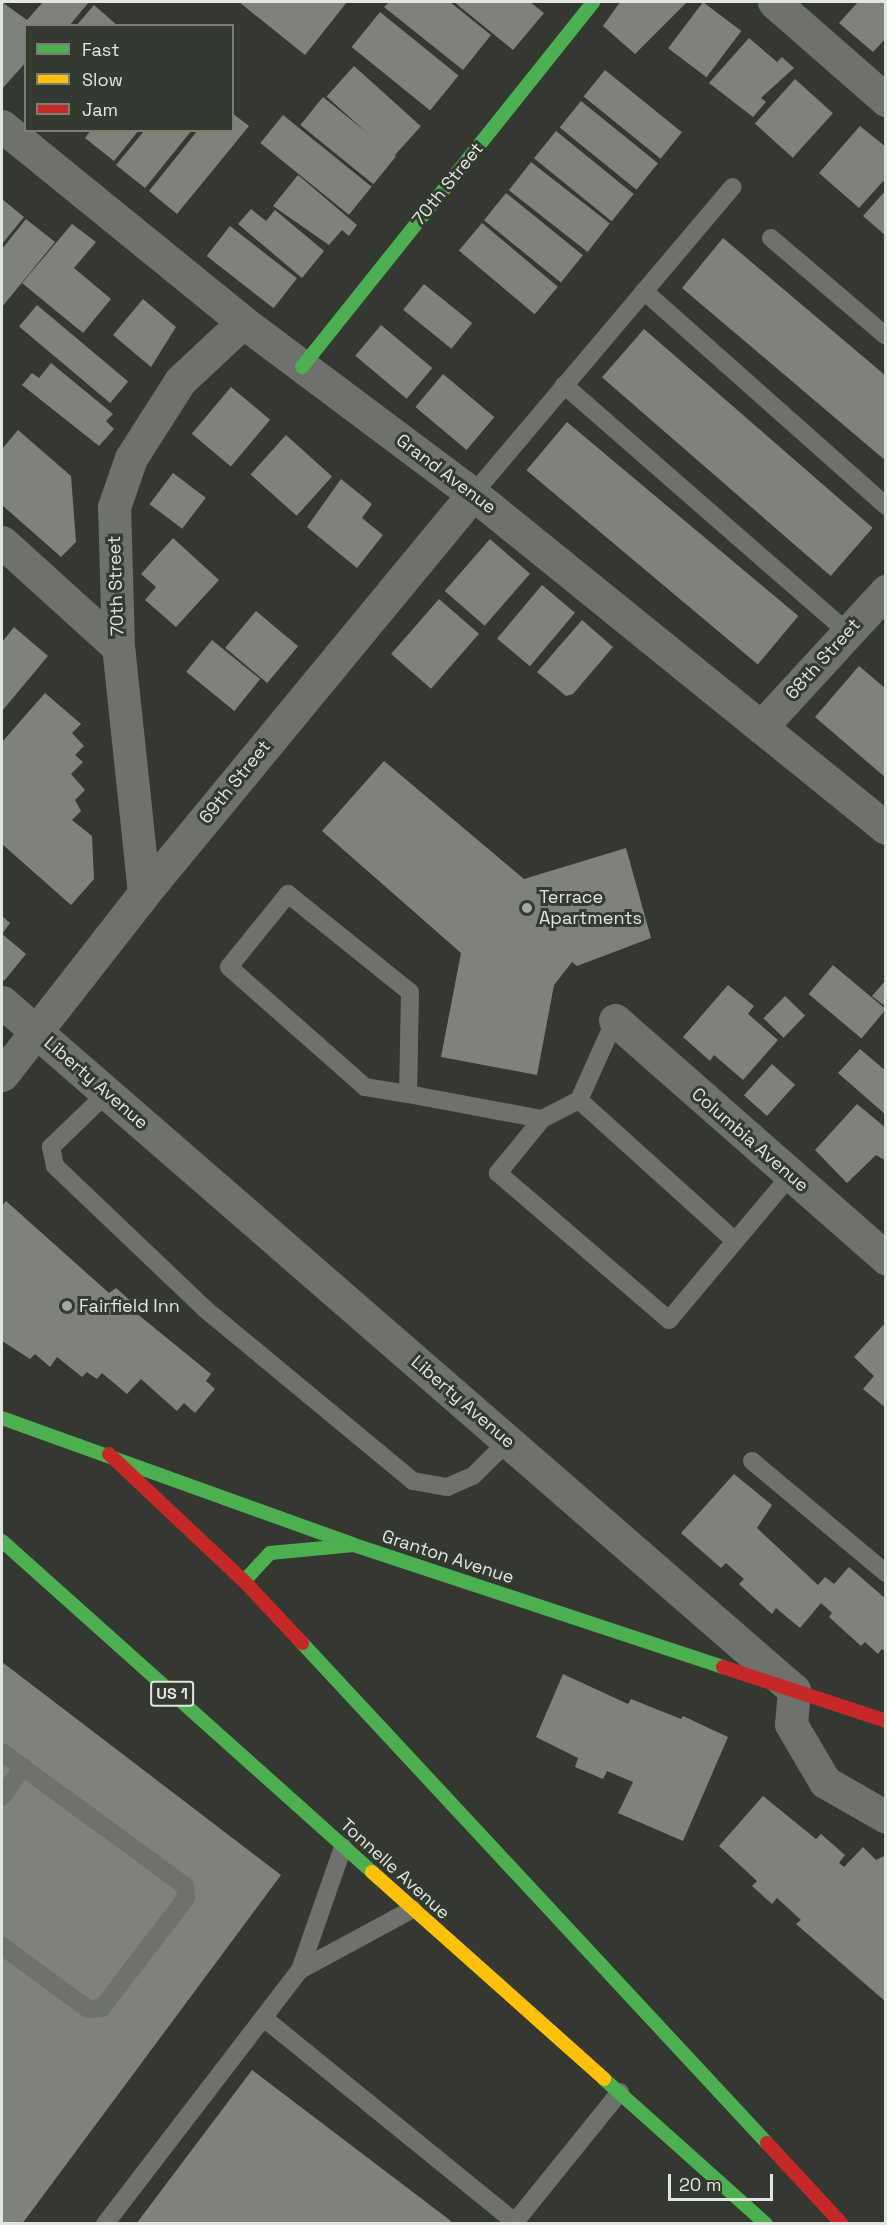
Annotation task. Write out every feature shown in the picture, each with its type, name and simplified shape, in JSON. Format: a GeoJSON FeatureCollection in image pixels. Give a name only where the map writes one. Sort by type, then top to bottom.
{"type":"FeatureCollection","features":[{"type":"Feature","properties":{"kind":"main road","name":"70th Street"},"geometry":{"type":"LineString","coordinates":[[302,367],[588,3]]}},
{"type":"Feature","properties":{"kind":"main road","name":"Granton Avenue"},"geometry":{"type":"LineString","coordinates":[[2,1418],[109,1454],[354,1545],[885,1721]]}},
{"type":"Feature","properties":{"kind":"main road"},"geometry":{"type":"LineString","coordinates":[[109,1454],[244,1581],[842,2223]]}},
{"type":"Feature","properties":{"kind":"main road","name":"Tonnelle Avenue"},"geometry":{"type":"LineString","coordinates":[[2,1541],[766,2223]]}},
{"type":"Feature","properties":{"kind":"main road"},"geometry":{"type":"LineString","coordinates":[[244,1581],[270,1553],[354,1545]]}},
{"type":"Feature","properties":{"kind":"street"},"geometry":{"type":"LineString","coordinates":[[774,2],[885,100]]}},
{"type":"Feature","properties":{"kind":"street","name":"Grand Avenue"},"geometry":{"type":"LineString","coordinates":[[2,126],[243,322],[473,494],[885,828]]}},
{"type":"Feature","properties":{"kind":"street","name":"70th Street"},"geometry":{"type":"LineString","coordinates":[[144,893],[118,647],[114,507],[131,458],[180,381],[243,322]]}},
{"type":"Feature","properties":{"kind":"street","name":"69th Street"},"geometry":{"type":"LineString","coordinates":[[2,1075],[144,893],[473,494]]}},
{"type":"Feature","properties":{"kind":"street"},"geometry":{"type":"LineString","coordinates":[[2,542],[118,647]]}},
{"type":"Feature","properties":{"kind":"street","name":"68th Street"},"geometry":{"type":"LineString","coordinates":[[761,728],[885,591]]}},
{"type":"Feature","properties":{"kind":"street","name":"Liberty Avenue"},"geometry":{"type":"LineString","coordinates":[[2,1002],[794,1690]]}},
{"type":"Feature","properties":{"kind":"street","name":"Columbia Avenue"},"geometry":{"type":"LineString","coordinates":[[615,1020],[790,1176],[881,1246]]}},
{"type":"Feature","properties":{"kind":"street"},"geometry":{"type":"LineString","coordinates":[[794,1690],[791,1724],[825,1782],[885,1817]]}},
{"type":"Feature","properties":{"kind":"lane"},"geometry":{"type":"LineString","coordinates":[[473,494],[732,187]]}},
{"type":"Feature","properties":{"kind":"lane"},"geometry":{"type":"LineString","coordinates":[[771,238],[885,336]]}},
{"type":"Feature","properties":{"kind":"lane"},"geometry":{"type":"LineString","coordinates":[[644,291],[885,506]]}},
{"type":"Feature","properties":{"kind":"lane"},"geometry":{"type":"LineString","coordinates":[[564,385],[848,633]]}},
{"type":"Feature","properties":{"kind":"lane"},"geometry":{"type":"LineString","coordinates":[[408,1094],[410,992],[288,894],[229,967],[365,1087],[542,1119]]}},
{"type":"Feature","properties":{"kind":"lane"},"geometry":{"type":"LineString","coordinates":[[615,1020],[579,1100],[542,1119],[498,1173],[669,1320],[790,1176]]}},
{"type":"Feature","properties":{"kind":"lane"},"geometry":{"type":"LineString","coordinates":[[107,1093],[51,1147],[55,1166],[205,1308],[413,1481],[447,1487],[473,1476],[508,1441]]}},
{"type":"Feature","properties":{"kind":"lane"},"geometry":{"type":"LineString","coordinates":[[579,1100],[735,1241]]}},
{"type":"Feature","properties":{"kind":"lane"},"geometry":{"type":"LineString","coordinates":[[752,1461],[885,1573]]}},
{"type":"Feature","properties":{"kind":"lane"},"geometry":{"type":"LineString","coordinates":[[2,1752],[185,1886],[186,1898],[102,2008],[88,2009],[2,1946]]}},
{"type":"Feature","properties":{"kind":"lane"},"geometry":{"type":"LineString","coordinates":[[2,1797],[23,1767]]}},
{"type":"Feature","properties":{"kind":"lane"},"geometry":{"type":"LineString","coordinates":[[105,2223],[265,2019],[300,1970],[343,1847]]}},
{"type":"Feature","properties":{"kind":"lane"},"geometry":{"type":"LineString","coordinates":[[300,1970],[413,1909]]}},
{"type":"Feature","properties":{"kind":"lane"},"geometry":{"type":"LineString","coordinates":[[265,2019],[515,2222],[620,2092]]}},
{"type":"Feature","properties":{"kind":"building"},"geometry":{"type":"Polygon","coordinates":[[[2,2],[27,20],[43,2],[89,2],[71,24],[24,24],[24,64],[2,89],[2,2]]]}},
{"type":"Feature","properties":{"kind":"building"},"geometry":{"type":"Polygon","coordinates":[[[239,2],[292,3],[347,2],[305,55],[239,2]]]}},
{"type":"Feature","properties":{"kind":"building"},"geometry":{"type":"Polygon","coordinates":[[[389,2],[450,2],[491,35],[463,70],[384,7],[389,2]]]}},
{"type":"Feature","properties":{"kind":"building"},"geometry":{"type":"Polygon","coordinates":[[[454,2],[530,2],[544,13],[513,50],[454,2]]]}},
{"type":"Feature","properties":{"kind":"building"},"geometry":{"type":"Polygon","coordinates":[[[620,2],[687,2],[635,54],[603,26],[620,2]]]}},
{"type":"Feature","properties":{"kind":"building"},"geometry":{"type":"Polygon","coordinates":[[[703,2],[741,31],[706,77],[668,48],[703,2]]]}},
{"type":"Feature","properties":{"kind":"building"},"geometry":{"type":"Polygon","coordinates":[[[858,2],[886,2],[886,38],[873,52],[839,23],[858,2]]]}},
{"type":"Feature","properties":{"kind":"building"},"geometry":{"type":"Polygon","coordinates":[[[94,5],[116,24],[78,24],[94,5]]]}},
{"type":"Feature","properties":{"kind":"building"},"geometry":{"type":"Polygon","coordinates":[[[380,12],[458,76],[430,111],[352,47],[380,12]]]}},
{"type":"Feature","properties":{"kind":"building"},"geometry":{"type":"Polygon","coordinates":[[[749,38],[777,62],[782,57],[794,68],[761,98],[766,102],[753,117],[709,83],[749,38]]]}},
{"type":"Feature","properties":{"kind":"building"},"geometry":{"type":"Polygon","coordinates":[[[354,66],[421,126],[393,157],[327,96],[354,66]]]}},
{"type":"Feature","properties":{"kind":"building"},"geometry":{"type":"Polygon","coordinates":[[[605,70],[682,132],[661,159],[584,96],[605,70]]]}},
{"type":"Feature","properties":{"kind":"building"},"geometry":{"type":"Polygon","coordinates":[[[795,79],[833,113],[793,158],[755,124],[795,79]]]}},
{"type":"Feature","properties":{"kind":"building"},"geometry":{"type":"Polygon","coordinates":[[[323,97],[396,156],[373,184],[300,125],[323,97]]]}},
{"type":"Feature","properties":{"kind":"building"},"geometry":{"type":"Polygon","coordinates":[[[581,101],[658,163],[637,190],[560,127],[581,101]]]}},
{"type":"Feature","properties":{"kind":"building"},"geometry":{"type":"Polygon","coordinates":[[[234,115],[249,126],[177,214],[149,191],[196,132],[234,132],[234,115]]]}},
{"type":"Feature","properties":{"kind":"building"},"geometry":{"type":"Polygon","coordinates":[[[283,115],[372,187],[349,215],[260,143],[283,115]]]}},
{"type":"Feature","properties":{"kind":"building"},"geometry":{"type":"Polygon","coordinates":[[[860,126],[886,147],[886,178],[859,208],[819,173],[860,126]]]}},
{"type":"Feature","properties":{"kind":"building"},"geometry":{"type":"Polygon","coordinates":[[[556,131],[634,194],[612,221],[534,158],[556,131]]]}},
{"type":"Feature","properties":{"kind":"building"},"geometry":{"type":"Polygon","coordinates":[[[90,132],[137,132],[114,161],[85,138],[90,132]]]}},
{"type":"Feature","properties":{"kind":"building"},"geometry":{"type":"Polygon","coordinates":[[[143,132],[190,132],[145,188],[116,165],[143,132]]]}},
{"type":"Feature","properties":{"kind":"building"},"geometry":{"type":"Polygon","coordinates":[[[531,162],[610,224],[588,252],[509,190],[531,162]]]}},
{"type":"Feature","properties":{"kind":"building"},"geometry":{"type":"Polygon","coordinates":[[[298,175],[357,225],[349,236],[342,230],[329,245],[273,206],[298,175]]]}},
{"type":"Feature","properties":{"kind":"building"},"geometry":{"type":"Polygon","coordinates":[[[886,190],[886,236],[863,216],[886,190]]]}},
{"type":"Feature","properties":{"kind":"building"},"geometry":{"type":"Polygon","coordinates":[[[506,193],[583,255],[561,283],[484,220],[506,193]]]}},
{"type":"Feature","properties":{"kind":"building"},"geometry":{"type":"Polygon","coordinates":[[[2,199],[24,217],[2,244],[2,199]]]}},
{"type":"Feature","properties":{"kind":"building"},"geometry":{"type":"Polygon","coordinates":[[[251,209],[266,221],[275,210],[324,251],[302,278],[238,224],[251,209]]]}},
{"type":"Feature","properties":{"kind":"building"},"geometry":{"type":"Polygon","coordinates":[[[26,219],[55,242],[2,307],[2,249],[26,219]]]}},
{"type":"Feature","properties":{"kind":"building"},"geometry":{"type":"Polygon","coordinates":[[[482,223],[558,287],[535,314],[459,251],[482,223]]]}},
{"type":"Feature","properties":{"kind":"building"},"geometry":{"type":"Polygon","coordinates":[[[72,224],[96,242],[74,268],[111,299],[83,333],[22,283],[72,224]]]}},
{"type":"Feature","properties":{"kind":"building"},"geometry":{"type":"Polygon","coordinates":[[[230,226],[297,278],[274,308],[207,256],[230,226]]]}},
{"type":"Feature","properties":{"kind":"building"},"geometry":{"type":"Polygon","coordinates":[[[723,238],[886,376],[886,461],[682,288],[723,238]]]}},
{"type":"Feature","properties":{"kind":"building"},"geometry":{"type":"Polygon","coordinates":[[[424,284],[472,323],[451,349],[403,310],[424,284]]]}},
{"type":"Feature","properties":{"kind":"building"},"geometry":{"type":"Polygon","coordinates":[[[143,299],[176,327],[151,367],[113,335],[143,299]]]}},
{"type":"Feature","properties":{"kind":"building"},"geometry":{"type":"Polygon","coordinates":[[[37,305],[128,381],[110,403],[19,326],[37,305]]]}},
{"type":"Feature","properties":{"kind":"building"},"geometry":{"type":"Polygon","coordinates":[[[381,325],[432,368],[407,399],[355,356],[381,325]]]}},
{"type":"Feature","properties":{"kind":"building"},"geometry":{"type":"Polygon","coordinates":[[[644,329],[873,528],[831,576],[602,377],[644,329]]]}},
{"type":"Feature","properties":{"kind":"building"},"geometry":{"type":"Polygon","coordinates":[[[51,363],[113,414],[106,421],[114,429],[99,446],[22,385],[32,373],[39,378],[51,363]]]}},
{"type":"Feature","properties":{"kind":"building"},"geometry":{"type":"Polygon","coordinates":[[[443,374],[494,417],[467,450],[415,407],[443,374]]]}},
{"type":"Feature","properties":{"kind":"building"},"geometry":{"type":"Polygon","coordinates":[[[231,387],[270,420],[231,467],[192,434],[231,387]]]}},
{"type":"Feature","properties":{"kind":"building"},"geometry":{"type":"Polygon","coordinates":[[[567,422],[798,616],[758,664],[527,470],[567,422]]]}},
{"type":"Feature","properties":{"kind":"building"},"geometry":{"type":"Polygon","coordinates":[[[18,430],[71,476],[76,542],[61,557],[2,505],[2,449],[18,430]]]}},
{"type":"Feature","properties":{"kind":"building"},"geometry":{"type":"Polygon","coordinates":[[[286,435],[332,476],[297,516],[251,474],[286,435]]]}},
{"type":"Feature","properties":{"kind":"building"},"geometry":{"type":"Polygon","coordinates":[[[173,473],[206,498],[182,529],[150,504],[173,473]]]}},
{"type":"Feature","properties":{"kind":"building"},"geometry":{"type":"Polygon","coordinates":[[[341,479],[372,504],[362,518],[383,535],[357,568],[307,527],[341,479]]]}},
{"type":"Feature","properties":{"kind":"building"},"geometry":{"type":"Polygon","coordinates":[[[173,538],[219,580],[176,627],[145,600],[156,587],[141,574],[173,538]]]}},
{"type":"Feature","properties":{"kind":"building"},"geometry":{"type":"Polygon","coordinates":[[[490,539],[530,574],[485,626],[445,591],[490,539]]]}},
{"type":"Feature","properties":{"kind":"building"},"geometry":{"type":"Polygon","coordinates":[[[542,585],[575,613],[530,666],[497,639],[542,585]]]}},
{"type":"Feature","properties":{"kind":"building"},"geometry":{"type":"Polygon","coordinates":[[[439,599],[479,634],[431,689],[391,654],[439,599]]]}},
{"type":"Feature","properties":{"kind":"building"},"geometry":{"type":"Polygon","coordinates":[[[256,611],[298,646],[267,683],[225,648],[256,611]]]}},
{"type":"Feature","properties":{"kind":"building"},"geometry":{"type":"Polygon","coordinates":[[[582,620],[613,647],[573,694],[566,696],[537,672],[582,620]]]}},
{"type":"Feature","properties":{"kind":"building"},"geometry":{"type":"Polygon","coordinates":[[[14,627],[48,656],[2,711],[2,642],[14,627]]]}},
{"type":"Feature","properties":{"kind":"building"},"geometry":{"type":"Polygon","coordinates":[[[212,640],[260,679],[234,711],[186,672],[212,640]]]}},
{"type":"Feature","properties":{"kind":"building"},"geometry":{"type":"Polygon","coordinates":[[[859,666],[886,689],[886,778],[815,717],[859,666]]]}},
{"type":"Feature","properties":{"kind":"building"},"geometry":{"type":"Polygon","coordinates":[[[45,693],[81,724],[72,733],[84,746],[75,755],[83,762],[71,774],[85,790],[75,800],[81,811],[72,820],[92,836],[94,879],[71,905],[2,844],[2,742],[45,693]]]}},
{"type":"Feature","properties":{"kind":"building","name":"Terrace Apartments"},"geometry":{"type":"Polygon","coordinates":[[[384,761],[524,879],[626,848],[651,938],[577,966],[572,962],[554,985],[537,1075],[441,1057],[461,953],[322,831],[384,761]]]}},
{"type":"Feature","properties":{"kind":"building"},"geometry":{"type":"Polygon","coordinates":[[[2,916],[10,923],[2,934],[2,916]]]}},
{"type":"Feature","properties":{"kind":"building"},"geometry":{"type":"Polygon","coordinates":[[[2,934],[26,954],[4,981],[2,979],[2,934]]]}},
{"type":"Feature","properties":{"kind":"building"},"geometry":{"type":"Polygon","coordinates":[[[833,965],[886,1009],[861,1038],[809,994],[833,965]]]}},
{"type":"Feature","properties":{"kind":"building"},"geometry":{"type":"Polygon","coordinates":[[[886,980],[886,1007],[872,996],[886,980]]]}},
{"type":"Feature","properties":{"kind":"building"},"geometry":{"type":"Polygon","coordinates":[[[728,985],[754,1006],[748,1014],[778,1040],[743,1080],[714,1055],[710,1061],[683,1037],[728,985]]]}},
{"type":"Feature","properties":{"kind":"building"},"geometry":{"type":"Polygon","coordinates":[[[785,996],[805,1015],[784,1038],[763,1018],[785,996]]]}},
{"type":"Feature","properties":{"kind":"building"},"geometry":{"type":"Polygon","coordinates":[[[860,1049],[886,1071],[886,1115],[838,1073],[860,1049]]]}},
{"type":"Feature","properties":{"kind":"building"},"geometry":{"type":"Polygon","coordinates":[[[772,1064],[795,1085],[767,1116],[744,1095],[772,1064]]]}},
{"type":"Feature","properties":{"kind":"building"},"geometry":{"type":"Polygon","coordinates":[[[857,1104],[886,1128],[886,1161],[876,1155],[847,1183],[815,1150],[857,1104]]]}},
{"type":"Feature","properties":{"kind":"building","name":"Fairfield Inn"},"geometry":{"type":"Polygon","coordinates":[[[6,1201],[109,1293],[116,1288],[134,1304],[130,1308],[211,1374],[206,1381],[215,1389],[195,1413],[184,1403],[177,1411],[141,1379],[127,1394],[102,1373],[97,1379],[87,1372],[82,1377],[57,1357],[50,1367],[35,1354],[30,1359],[2,1341],[2,1206],[6,1201]]]}},
{"type":"Feature","properties":{"kind":"building"},"geometry":{"type":"Polygon","coordinates":[[[886,1322],[886,1408],[863,1389],[874,1376],[854,1357],[886,1322]]]}},
{"type":"Feature","properties":{"kind":"building"},"geometry":{"type":"Polygon","coordinates":[[[734,1474],[772,1505],[757,1528],[818,1585],[825,1577],[834,1584],[849,1567],[886,1599],[886,1652],[882,1649],[878,1654],[865,1642],[861,1646],[829,1617],[832,1613],[821,1603],[800,1628],[776,1608],[772,1614],[739,1584],[744,1579],[726,1563],[721,1568],[681,1533],[734,1474]]]}},
{"type":"Feature","properties":{"kind":"building"},"geometry":{"type":"Polygon","coordinates":[[[2,1662],[281,1875],[22,2224],[2,2224],[2,1662]]]}},
{"type":"Feature","properties":{"kind":"building"},"geometry":{"type":"Polygon","coordinates":[[[563,1674],[628,1704],[631,1699],[681,1719],[683,1716],[728,1737],[683,1841],[618,1813],[633,1782],[607,1771],[603,1779],[575,1767],[578,1758],[536,1737],[563,1674]]]}},
{"type":"Feature","properties":{"kind":"building"},"geometry":{"type":"Polygon","coordinates":[[[763,1796],[816,1839],[821,1834],[845,1855],[839,1863],[844,1867],[863,1847],[876,1860],[886,1855],[886,2002],[796,1924],[801,1920],[777,1898],[772,1904],[752,1886],[757,1881],[719,1846],[763,1796]]]}},
{"type":"Feature","properties":{"kind":"building"},"geometry":{"type":"Polygon","coordinates":[[[252,2070],[451,2221],[449,2224],[136,2224],[252,2070]]]}},
{"type":"Feature","properties":{"kind":"traffic: fast"},"geometry":{"type":"LineString","coordinates":[[302,367],[593,2]]}},
{"type":"Feature","properties":{"kind":"traffic: fast"},"geometry":{"type":"LineString","coordinates":[[2,1418],[354,1545],[723,1667]]}},
{"type":"Feature","properties":{"kind":"traffic: fast"},"geometry":{"type":"LineString","coordinates":[[2,1541],[372,1872]]}},
{"type":"Feature","properties":{"kind":"traffic: fast"},"geometry":{"type":"LineString","coordinates":[[244,1581],[270,1553],[354,1545]]}},
{"type":"Feature","properties":{"kind":"traffic: fast"},"geometry":{"type":"LineString","coordinates":[[302,1643],[767,2143]]}},
{"type":"Feature","properties":{"kind":"traffic: fast"},"geometry":{"type":"LineString","coordinates":[[604,2079],[766,2224]]}},
{"type":"Feature","properties":{"kind":"traffic: slow"},"geometry":{"type":"LineString","coordinates":[[372,1872],[604,2079]]}},
{"type":"Feature","properties":{"kind":"traffic: jam"},"geometry":{"type":"LineString","coordinates":[[109,1454],[244,1581],[302,1643]]}},
{"type":"Feature","properties":{"kind":"traffic: jam"},"geometry":{"type":"LineString","coordinates":[[723,1667],[886,1721]]}},
{"type":"Feature","properties":{"kind":"traffic: jam"},"geometry":{"type":"LineString","coordinates":[[767,2143],[842,2224]]}},
{"type":"Feature","properties":{"kind":"place","name":"Terrace Apartments"},"geometry":{"type":"Point","coordinates":[527,908]}},
{"type":"Feature","properties":{"kind":"place","name":"Fairfield Inn"},"geometry":{"type":"Point","coordinates":[67,1306]}}]}
